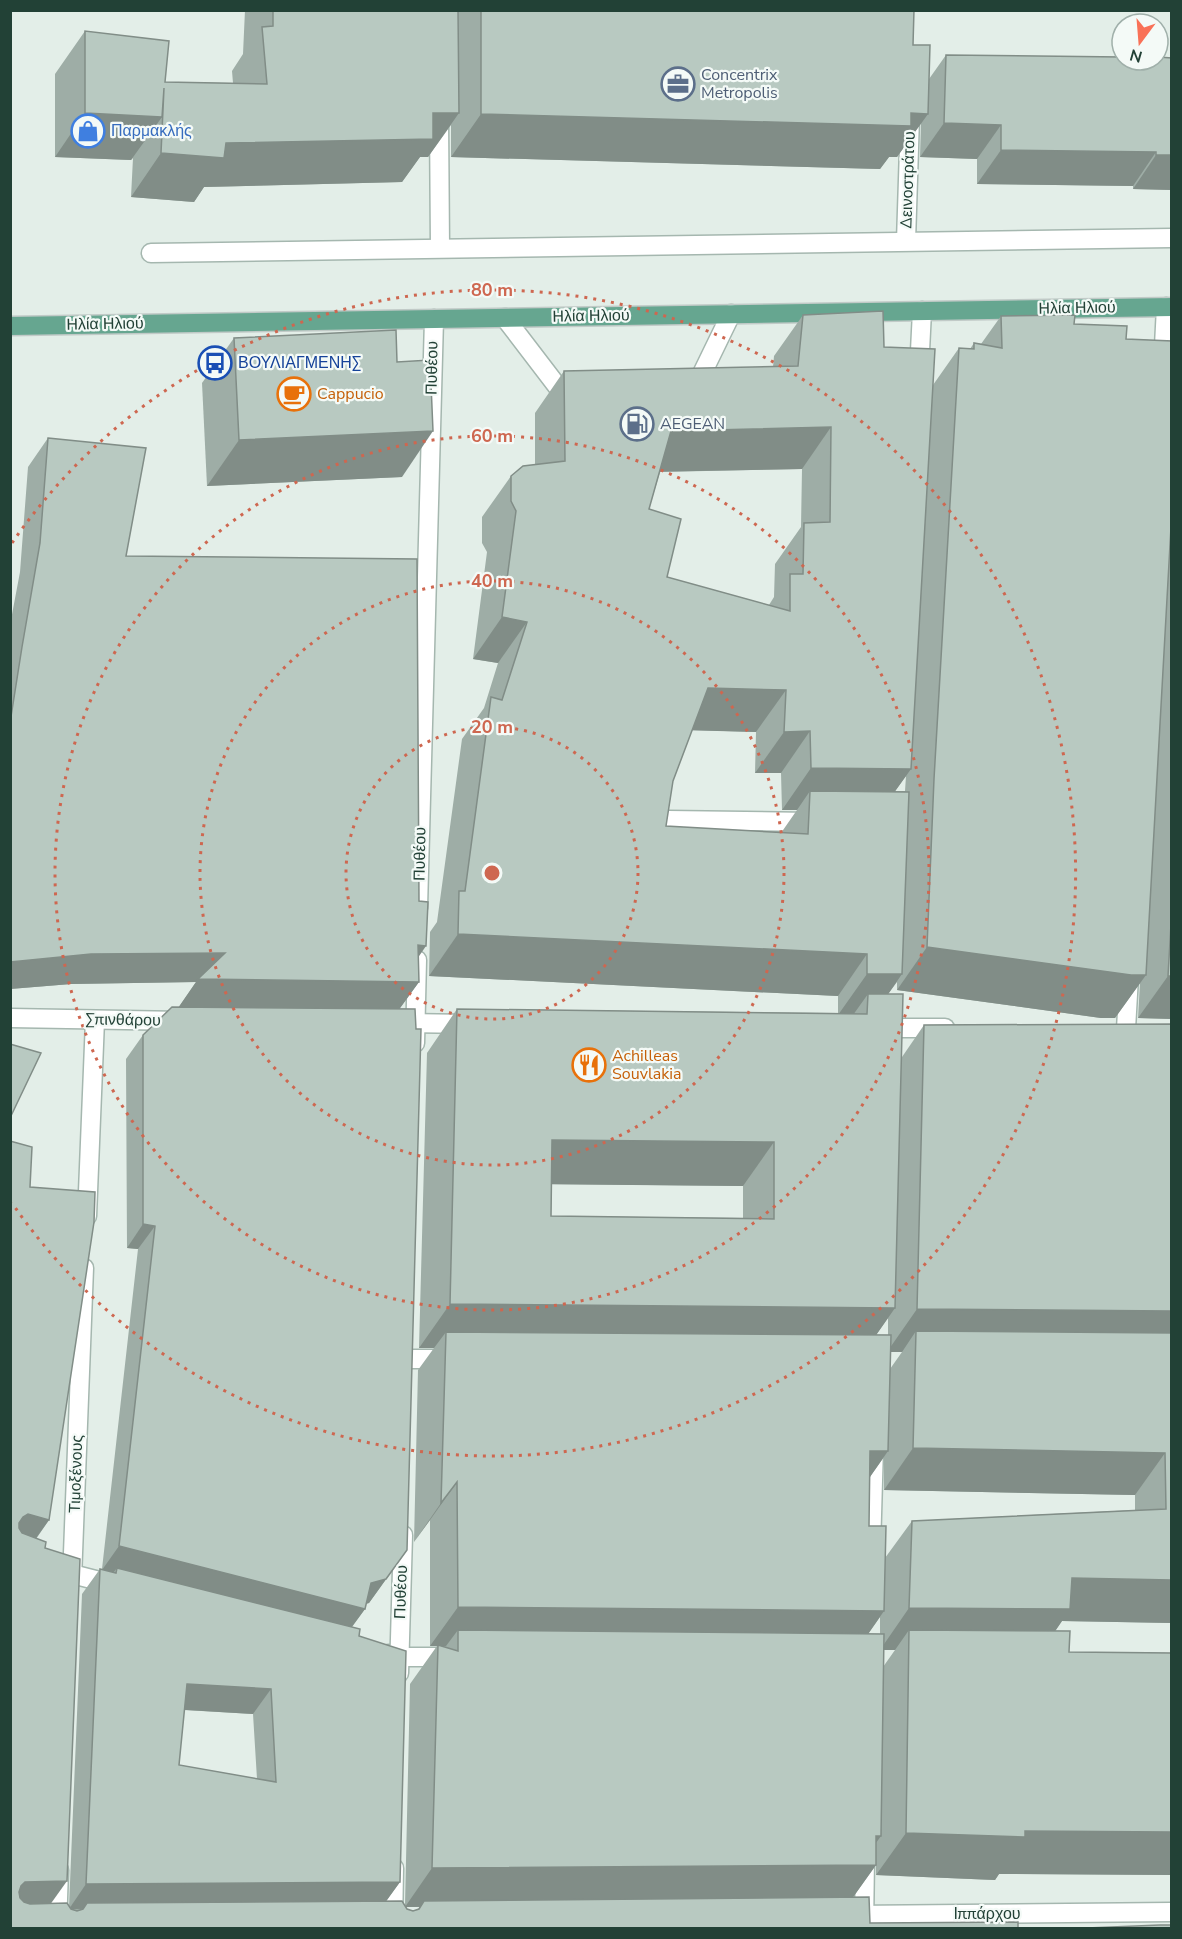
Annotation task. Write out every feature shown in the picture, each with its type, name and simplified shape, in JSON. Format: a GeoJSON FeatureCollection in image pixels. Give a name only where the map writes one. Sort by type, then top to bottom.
{"type":"FeatureCollection","features":[{"type":"Feature","properties":{"kind":"main road","name":"Ηλία Ηλιού"},"geometry":{"type":"LineString","coordinates":[[10,326],[1169,307]]}},
{"type":"Feature","properties":{"kind":"street","name":"Δεινοστράτου"},"geometry":{"type":"LineString","coordinates":[[906,241],[910,103]]}},
{"type":"Feature","properties":{"kind":"street"},"geometry":{"type":"LineString","coordinates":[[439,105],[440,248]]}},
{"type":"Feature","properties":{"kind":"street"},"geometry":{"type":"LineString","coordinates":[[151,253],[1172,237]]}},
{"type":"Feature","properties":{"kind":"street"},"geometry":{"type":"LineString","coordinates":[[1162,378],[1169,307]]}},
{"type":"Feature","properties":{"kind":"street"},"geometry":{"type":"LineString","coordinates":[[918,382],[922,311]]}},
{"type":"Feature","properties":{"kind":"street"},"geometry":{"type":"LineString","coordinates":[[674,385],[697,384],[731,314]]}},
{"type":"Feature","properties":{"kind":"street"},"geometry":{"type":"LineString","coordinates":[[505,318],[557,386],[592,385]]}},
{"type":"Feature","properties":{"kind":"street","name":"Πυθέου"},"geometry":{"type":"LineString","coordinates":[[415,1059],[434,319]]}},
{"type":"Feature","properties":{"kind":"street"},"geometry":{"type":"LineString","coordinates":[[669,820],[833,822]]}},
{"type":"Feature","properties":{"kind":"street"},"geometry":{"type":"LineString","coordinates":[[1103,1029],[1132,1029],[1130,958]]}},
{"type":"Feature","properties":{"kind":"street"},"geometry":{"type":"LineString","coordinates":[[884,1034],[885,1005]]}},
{"type":"Feature","properties":{"kind":"street","name":"Σπινθάρου"},"geometry":{"type":"LineString","coordinates":[[10,1018],[202,1021]]}},
{"type":"Feature","properties":{"kind":"street"},"geometry":{"type":"LineString","coordinates":[[86,1232],[95,1020]]}},
{"type":"Feature","properties":{"kind":"street"},"geometry":{"type":"LineString","coordinates":[[392,1023],[486,1024]]}},
{"type":"Feature","properties":{"kind":"street"},"geometry":{"type":"LineString","coordinates":[[861,1028],[884,1034],[965,1028]]}},
{"type":"Feature","properties":{"kind":"street","name":"Τιμοξένους"},"geometry":{"type":"LineString","coordinates":[[71,1598],[85,1256]]}},
{"type":"Feature","properties":{"kind":"street"},"geometry":{"type":"LineString","coordinates":[[407,1359],[466,1359]]}},
{"type":"Feature","properties":{"kind":"street"},"geometry":{"type":"LineString","coordinates":[[871,1570],[875,1431]]}},
{"type":"Feature","properties":{"kind":"street","name":"Πυθέου"},"geometry":{"type":"LineString","coordinates":[[398,1692],[403,1514]]}},
{"type":"Feature","properties":{"kind":"street"},"geometry":{"type":"LineString","coordinates":[[10,1554],[72,1574],[128,1588]]}},
{"type":"Feature","properties":{"kind":"street"},"geometry":{"type":"LineString","coordinates":[[377,1651],[399,1657],[470,1658]]}},
{"type":"Feature","properties":{"kind":"street"},"geometry":{"type":"LineString","coordinates":[[864,1922],[865,1846]]}},
{"type":"Feature","properties":{"kind":"street"},"geometry":{"type":"LineString","coordinates":[[393,1921],[394,1847]]}},
{"type":"Feature","properties":{"kind":"street"},"geometry":{"type":"LineString","coordinates":[[57,1923],[60,1849]]}},
{"type":"Feature","properties":{"kind":"street","name":"Ιππάρχου"},"geometry":{"type":"LineString","coordinates":[[829,1915],[864,1922],[1172,1912]]}},
{"type":"Feature","properties":{"kind":"building"},"geometry":{"type":"Polygon","coordinates":[[[273,10],[458,10],[459,113],[433,113],[433,139],[226,143],[224,158],[161,153],[164,88],[162,117],[85,113],[85,31],[169,41],[165,82],[267,84],[262,27],[273,26],[273,10]]]}},
{"type":"Feature","properties":{"kind":"building","name":"Concentrix Metropolis"},"geometry":{"type":"Polygon","coordinates":[[[481,10],[914,10],[913,45],[930,45],[928,114],[911,113],[911,126],[481,114],[481,10]]]}},
{"type":"Feature","properties":{"kind":"building"},"geometry":{"type":"Polygon","coordinates":[[[946,55],[1110,57],[1110,72],[1170,72],[1170,58],[1172,58],[1172,155],[1156,155],[1156,152],[1001,150],[1001,125],[944,123],[946,55]]]}},
{"type":"Feature","properties":{"kind":"building"},"geometry":{"type":"Polygon","coordinates":[[[883,311],[884,347],[935,349],[911,769],[811,768],[810,731],[784,732],[786,690],[708,688],[673,781],[666,826],[808,834],[810,791],[909,792],[902,974],[867,974],[867,954],[458,934],[459,891],[465,891],[491,697],[502,700],[527,622],[502,617],[516,511],[511,501],[511,476],[523,466],[565,461],[564,371],[798,366],[803,315],[883,311]],[[831,427],[671,431],[649,509],[681,519],[667,577],[790,611],[790,574],[803,574],[804,523],[830,522],[831,427]]]}},
{"type":"Feature","properties":{"kind":"building"},"geometry":{"type":"Polygon","coordinates":[[[1075,315],[1074,324],[1127,326],[1126,339],[1172,341],[1172,509],[1146,975],[1131,975],[927,947],[934,779],[959,348],[974,349],[974,343],[1002,348],[1001,316],[1075,315]]]}},
{"type":"Feature","properties":{"kind":"building"},"geometry":{"type":"Polygon","coordinates":[[[396,330],[397,362],[430,360],[433,431],[239,440],[234,338],[396,330]]]}},
{"type":"Feature","properties":{"kind":"building"},"geometry":{"type":"Polygon","coordinates":[[[48,438],[146,448],[126,556],[417,559],[419,901],[428,902],[426,946],[418,945],[419,982],[198,979],[225,953],[91,954],[10,962],[10,723],[40,543],[48,438]]]}},
{"type":"Feature","properties":{"kind":"building"},"geometry":{"type":"Polygon","coordinates":[[[1172,907],[1172,976],[1168,976],[1172,907]]]}},
{"type":"Feature","properties":{"kind":"building"},"geometry":{"type":"Polygon","coordinates":[[[868,994],[903,994],[895,1308],[450,1304],[457,1009],[867,1014],[868,994]],[[552,1140],[551,1216],[774,1219],[774,1142],[552,1140]]]}},
{"type":"Feature","properties":{"kind":"building"},"geometry":{"type":"Polygon","coordinates":[[[172,1007],[415,1009],[416,1029],[421,1029],[407,1550],[386,1579],[371,1583],[365,1609],[119,1546],[155,1226],[143,1224],[143,1035],[172,1007]]]}},
{"type":"Feature","properties":{"kind":"building"},"geometry":{"type":"Polygon","coordinates":[[[1172,1024],[1172,1311],[917,1309],[924,1025],[1172,1024]]]}},
{"type":"Feature","properties":{"kind":"building"},"geometry":{"type":"Polygon","coordinates":[[[10,1044],[41,1053],[10,1118],[10,1044]]]}},
{"type":"Feature","properties":{"kind":"building"},"geometry":{"type":"Polygon","coordinates":[[[10,1141],[32,1147],[30,1187],[95,1192],[94,1222],[49,1520],[28,1514],[19,1523],[22,1533],[46,1542],[45,1548],[80,1559],[67,1881],[25,1882],[19,1892],[24,1902],[30,1904],[67,1903],[71,1909],[77,1911],[83,1909],[87,1903],[402,1901],[407,1909],[413,1911],[419,1909],[424,1901],[869,1897],[870,1923],[1018,1922],[1018,1929],[10,1929],[10,1141]]]}},
{"type":"Feature","properties":{"kind":"building"},"geometry":{"type":"Polygon","coordinates":[[[916,1331],[1172,1333],[1172,1580],[1072,1578],[1070,1609],[909,1608],[912,1521],[1166,1509],[1165,1453],[913,1448],[916,1331]]]}},
{"type":"Feature","properties":{"kind":"building"},"geometry":{"type":"Polygon","coordinates":[[[446,1332],[891,1335],[888,1451],[870,1451],[869,1526],[886,1526],[884,1611],[458,1607],[457,1482],[441,1503],[446,1332]]]}},
{"type":"Feature","properties":{"kind":"building"},"geometry":{"type":"Polygon","coordinates":[[[117,1568],[360,1629],[359,1636],[406,1651],[400,1882],[86,1884],[100,1569],[116,1573],[117,1568]],[[187,1684],[179,1765],[276,1782],[271,1689],[187,1684]]]}},
{"type":"Feature","properties":{"kind":"building"},"geometry":{"type":"Polygon","coordinates":[[[458,1630],[884,1634],[881,1836],[876,1836],[876,1865],[432,1868],[438,1645],[458,1651],[458,1630]]]}},
{"type":"Feature","properties":{"kind":"building"},"geometry":{"type":"Polygon","coordinates":[[[909,1630],[1070,1631],[1069,1652],[1172,1653],[1172,1832],[1025,1831],[1025,1837],[906,1833],[909,1630]]]}},
{"type":"Feature","properties":{"kind":"building"},"geometry":{"type":"Polygon","coordinates":[[[1172,1925],[1172,1929],[1062,1929],[1172,1925]]]}},
{"type":"Feature","properties":{"kind":"place","name":"Concentrix Metropolis"},"geometry":{"type":"Point","coordinates":[678,84]}},
{"type":"Feature","properties":{"kind":"place","name":"Παρμακλής"},"geometry":{"type":"Point","coordinates":[88,131]}},
{"type":"Feature","properties":{"kind":"place","name":"ΒΟΥΛΙΑΓΜΕΝΗΣ"},"geometry":{"type":"Point","coordinates":[215,363]}},
{"type":"Feature","properties":{"kind":"place","name":"Cappucio"},"geometry":{"type":"Point","coordinates":[294,394]}},
{"type":"Feature","properties":{"kind":"place","name":"AEGEAN"},"geometry":{"type":"Point","coordinates":[637,424]}},
{"type":"Feature","properties":{"kind":"place","name":"Achilleas Souvlakia"},"geometry":{"type":"Point","coordinates":[589,1065]}}]}
